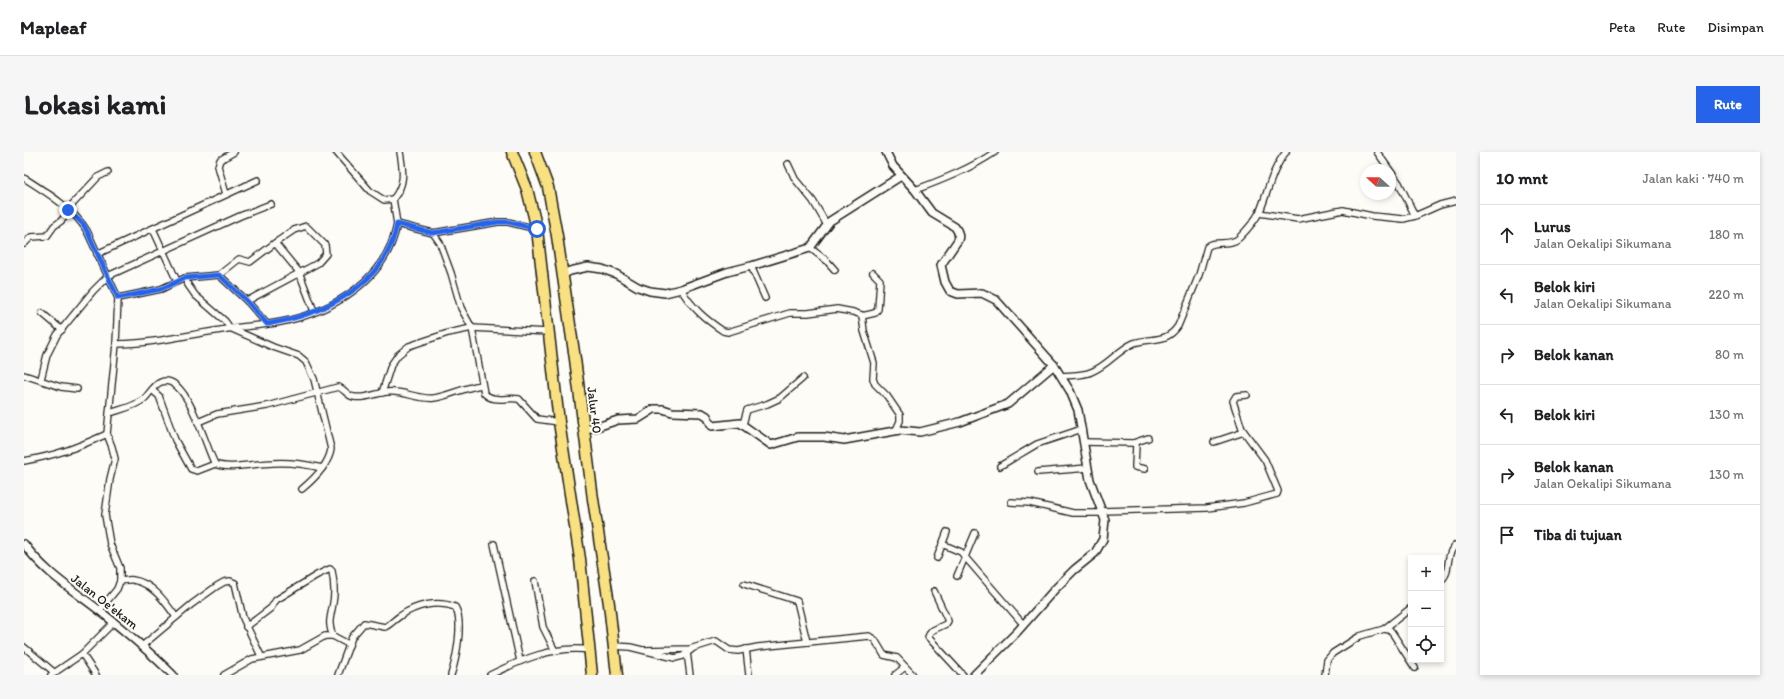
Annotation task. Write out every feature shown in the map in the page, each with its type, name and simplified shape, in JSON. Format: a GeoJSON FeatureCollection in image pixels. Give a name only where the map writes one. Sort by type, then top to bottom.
{"type":"FeatureCollection","features":[{"type":"Feature","properties":{"kind":"highway"},"geometry":{"type":"LineString","coordinates":[[512,152],[527,189],[537,229],[559,422],[580,559],[592,675]]}},
{"type":"Feature","properties":{"kind":"highway","name":"Jalur 40"},"geometry":{"type":"LineString","coordinates":[[535,152],[548,187],[558,236],[593,499],[604,566],[617,675]]}},
{"type":"Feature","properties":{"kind":"street"},"geometry":{"type":"LineString","coordinates":[[226,194],[218,166],[220,160],[234,152]]}},
{"type":"Feature","properties":{"kind":"street"},"geometry":{"type":"LineString","coordinates":[[336,152],[370,191],[384,200],[394,199]]}},
{"type":"Feature","properties":{"kind":"street"},"geometry":{"type":"LineString","coordinates":[[116,344],[175,339],[230,328],[282,322],[331,304],[362,286],[381,264],[391,245],[397,224],[394,199],[403,180],[400,152]]}},
{"type":"Feature","properties":{"kind":"street"},"geometry":{"type":"LineString","coordinates":[[886,152],[893,166],[915,190],[932,213],[955,226],[959,235],[958,240],[941,265],[941,270],[948,288],[955,293],[982,293],[996,300],[1054,366],[1075,401],[1082,429],[1090,480],[1105,520],[1104,532],[1099,548],[1050,593],[1023,624],[974,675]]}},
{"type":"Feature","properties":{"kind":"street"},"geometry":{"type":"LineString","coordinates":[[915,190],[947,178],[976,164],[995,152]]}},
{"type":"Feature","properties":{"kind":"street"},"geometry":{"type":"LineString","coordinates":[[1060,376],[1091,372],[1127,347],[1136,343],[1159,340],[1171,335],[1178,326],[1199,275],[1208,246],[1236,241],[1259,213],[1278,165],[1286,152]]}},
{"type":"Feature","properties":{"kind":"street"},"geometry":{"type":"LineString","coordinates":[[1377,152],[1400,183],[1415,216]]}},
{"type":"Feature","properties":{"kind":"street"},"geometry":{"type":"LineString","coordinates":[[788,164],[795,179],[813,201],[827,225]]}},
{"type":"Feature","properties":{"kind":"street"},"geometry":{"type":"LineString","coordinates":[[24,244],[31,237],[41,238],[47,236],[54,226],[62,221],[68,211],[98,177],[108,172]]}},
{"type":"Feature","properties":{"kind":"street"},"geometry":{"type":"LineString","coordinates":[[562,275],[588,268],[602,268],[638,287],[650,291],[665,292],[681,289],[727,272],[810,248],[827,225],[901,176]]}},
{"type":"Feature","properties":{"kind":"street"},"geometry":{"type":"LineString","coordinates":[[24,178],[54,199],[83,224],[118,298],[116,344],[107,434],[115,458],[108,491],[106,515],[110,544],[120,568],[120,581],[117,589],[99,610]]}},
{"type":"Feature","properties":{"kind":"street"},"geometry":{"type":"LineString","coordinates":[[97,254],[258,180]]}},
{"type":"Feature","properties":{"kind":"street"},"geometry":{"type":"LineString","coordinates":[[1259,213],[1298,219],[1343,210],[1394,219],[1415,216],[1440,205],[1456,201]]}},
{"type":"Feature","properties":{"kind":"street"},"geometry":{"type":"LineString","coordinates":[[40,379],[51,346],[93,291],[108,276],[271,204]]}},
{"type":"Feature","properties":{"kind":"street"},"geometry":{"type":"LineString","coordinates":[[397,224],[433,233],[498,222],[508,222],[537,229]]}},
{"type":"Feature","properties":{"kind":"street"},"geometry":{"type":"LineString","coordinates":[[118,298],[161,289],[185,278],[219,275],[239,259],[250,262],[294,230],[306,226],[325,245],[326,250],[324,258],[318,263],[247,301]]}},
{"type":"Feature","properties":{"kind":"street"},"geometry":{"type":"LineString","coordinates":[[153,229],[177,281]]}},
{"type":"Feature","properties":{"kind":"street"},"geometry":{"type":"LineString","coordinates":[[433,233],[440,243],[451,273],[461,308],[472,328],[484,393],[491,398],[517,398],[537,419],[559,422]]}},
{"type":"Feature","properties":{"kind":"street"},"geometry":{"type":"LineString","coordinates":[[275,243],[299,272],[314,311]]}},
{"type":"Feature","properties":{"kind":"street"},"geometry":{"type":"LineString","coordinates":[[810,248],[826,260],[835,270]]}},
{"type":"Feature","properties":{"kind":"street"},"geometry":{"type":"LineString","coordinates":[[751,266],[765,298]]}},
{"type":"Feature","properties":{"kind":"street"},"geometry":{"type":"LineString","coordinates":[[681,289],[688,301],[699,314],[723,331],[728,332],[790,313],[808,313],[837,309],[862,316],[875,313],[878,309],[880,280],[873,273]]}},
{"type":"Feature","properties":{"kind":"street"},"geometry":{"type":"LineString","coordinates":[[219,275],[247,301],[267,324]]}},
{"type":"Feature","properties":{"kind":"street"},"geometry":{"type":"LineString","coordinates":[[185,278],[188,286],[195,295],[225,321],[230,328],[272,347],[299,356],[310,369],[318,394],[331,449],[330,456],[322,468],[302,488]]}},
{"type":"Feature","properties":{"kind":"street"},"geometry":{"type":"LineString","coordinates":[[42,313],[62,330]]}},
{"type":"Feature","properties":{"kind":"street"},"geometry":{"type":"LineString","coordinates":[[862,316],[864,331],[874,364],[873,379],[877,387],[888,396],[900,415],[900,421],[896,430]]}},
{"type":"Feature","properties":{"kind":"street"},"geometry":{"type":"LineString","coordinates":[[382,393],[391,365],[398,355],[409,346],[441,335],[472,328],[548,332]]}},
{"type":"Feature","properties":{"kind":"street"},"geometry":{"type":"LineString","coordinates":[[584,428],[594,428],[618,420],[638,418],[654,409],[663,409],[672,412],[702,413],[707,416],[712,426],[734,422],[743,424],[768,444],[773,445],[792,438],[824,437],[844,440],[896,430],[920,432],[960,422],[1004,406],[1014,401],[1054,366]]}},
{"type":"Feature","properties":{"kind":"street"},"geometry":{"type":"LineString","coordinates":[[24,375],[61,387],[77,388]]}},
{"type":"Feature","properties":{"kind":"street"},"geometry":{"type":"LineString","coordinates":[[743,424],[747,410],[780,398],[803,378]]}},
{"type":"Feature","properties":{"kind":"street"},"geometry":{"type":"LineString","coordinates":[[110,413],[137,405],[162,381],[174,384],[183,393],[198,422],[215,464]]}},
{"type":"Feature","properties":{"kind":"street"},"geometry":{"type":"LineString","coordinates":[[198,422],[217,414],[267,406],[318,394],[338,387],[342,388],[352,397],[366,398],[382,393],[392,392],[435,398],[470,386],[482,385]]}},
{"type":"Feature","properties":{"kind":"street"},"geometry":{"type":"LineString","coordinates":[[152,390],[159,396],[175,440],[192,469],[197,471],[215,464],[219,466],[241,466],[272,463],[298,463],[322,468]]}},
{"type":"Feature","properties":{"kind":"street"},"geometry":{"type":"LineString","coordinates":[[1011,502],[1030,503],[1073,513],[1207,508],[1244,503],[1277,494],[1278,491],[1265,460],[1244,432],[1233,401],[1236,396],[1247,395]]}},
{"type":"Feature","properties":{"kind":"street"},"geometry":{"type":"LineString","coordinates":[[1000,466],[1037,444],[1082,429]]}},
{"type":"Feature","properties":{"kind":"street"},"geometry":{"type":"LineString","coordinates":[[1214,442],[1244,432]]}},
{"type":"Feature","properties":{"kind":"street"},"geometry":{"type":"LineString","coordinates":[[24,461],[53,456],[76,448],[107,434]]}},
{"type":"Feature","properties":{"kind":"street"},"geometry":{"type":"LineString","coordinates":[[1084,442],[1133,443],[1148,438]]}},
{"type":"Feature","properties":{"kind":"street"},"geometry":{"type":"LineString","coordinates":[[1133,443],[1136,444],[1135,467],[1145,469]]}},
{"type":"Feature","properties":{"kind":"street"},"geometry":{"type":"LineString","coordinates":[[1038,472],[1088,468]]}},
{"type":"Feature","properties":{"kind":"street"},"geometry":{"type":"LineString","coordinates":[[937,558],[947,532]]}},
{"type":"Feature","properties":{"kind":"street"},"geometry":{"type":"LineString","coordinates":[[957,576],[975,533]]}},
{"type":"Feature","properties":{"kind":"street"},"geometry":{"type":"LineString","coordinates":[[494,544],[520,661]]}},
{"type":"Feature","properties":{"kind":"street"},"geometry":{"type":"LineString","coordinates":[[942,544],[961,552],[1023,624]]}},
{"type":"Feature","properties":{"kind":"street"},"geometry":{"type":"LineString","coordinates":[[1444,576],[1447,571],[1449,554],[1456,545]]}},
{"type":"Feature","properties":{"kind":"street","name":"Jalan Oe'ekam"},"geometry":{"type":"LineString","coordinates":[[25,548],[56,578],[114,622],[173,675]]}},
{"type":"Feature","properties":{"kind":"street"},"geometry":{"type":"LineString","coordinates":[[246,627],[271,608],[276,600],[322,572],[330,569],[332,571],[334,582],[333,603],[329,621],[333,636]]}},
{"type":"Feature","properties":{"kind":"street"},"geometry":{"type":"LineString","coordinates":[[120,581],[133,580],[149,587],[164,601],[176,617]]}},
{"type":"Feature","properties":{"kind":"street"},"geometry":{"type":"LineString","coordinates":[[142,646],[176,617],[217,586],[224,582],[230,581],[235,583],[246,627],[261,656]]}},
{"type":"Feature","properties":{"kind":"street"},"geometry":{"type":"LineString","coordinates":[[535,581],[543,627],[555,650]]}},
{"type":"Feature","properties":{"kind":"street"},"geometry":{"type":"LineString","coordinates":[[744,584],[797,602],[807,642]]}},
{"type":"Feature","properties":{"kind":"street"},"geometry":{"type":"LineString","coordinates":[[934,591],[948,621],[946,624],[931,631],[928,637],[963,675]]}},
{"type":"Feature","properties":{"kind":"street"},"geometry":{"type":"LineString","coordinates":[[338,675],[348,644],[356,631],[364,623],[385,627],[406,612],[418,606],[440,604],[450,606],[457,610],[459,618],[456,654],[451,675]]}},
{"type":"Feature","properties":{"kind":"street"},"geometry":{"type":"LineString","coordinates":[[1325,675],[1327,660],[1333,652],[1360,636],[1384,629],[1408,610]]}},
{"type":"Feature","properties":{"kind":"street"},"geometry":{"type":"LineString","coordinates":[[24,647],[53,674],[82,654],[114,622]]}},
{"type":"Feature","properties":{"kind":"street"},"geometry":{"type":"LineString","coordinates":[[1384,629],[1390,630],[1415,668]]}},
{"type":"Feature","properties":{"kind":"street"},"geometry":{"type":"LineString","coordinates":[[224,675],[252,659],[261,656],[283,654],[300,650],[326,636],[333,636],[348,644]]}},
{"type":"Feature","properties":{"kind":"street"},"geometry":{"type":"LineString","coordinates":[[644,650],[690,649],[716,641],[729,650],[738,651],[869,636],[875,640],[884,655],[896,658],[912,675]]}},
{"type":"Feature","properties":{"kind":"street"},"geometry":{"type":"LineString","coordinates":[[614,646],[644,650],[675,658],[683,656],[687,652],[701,645]]}},
{"type":"Feature","properties":{"kind":"street"},"geometry":{"type":"LineString","coordinates":[[490,675],[520,661],[555,650],[571,648],[590,650]]}},
{"type":"Feature","properties":{"kind":"street"},"geometry":{"type":"LineString","coordinates":[[746,649],[749,675]]}},
{"type":"Feature","properties":{"kind":"street"},"geometry":{"type":"LineString","coordinates":[[687,652],[690,675]]}},
{"type":"Feature","properties":{"kind":"street"},"geometry":{"type":"LineString","coordinates":[[82,654],[96,675]]}},
{"type":"Feature","properties":{"kind":"street"},"geometry":{"type":"LineString","coordinates":[[895,675],[905,667]]}},
{"type":"Feature","properties":{"kind":"route"},"geometry":{"type":"LineString","coordinates":[[68,210],[83,224],[87,231],[118,298],[161,289],[185,278],[219,275],[247,301],[267,324],[282,322],[314,311],[331,304],[362,286],[374,273],[388,253],[395,235],[397,224],[433,233],[484,223],[498,222],[508,222],[537,229]]}}]}
